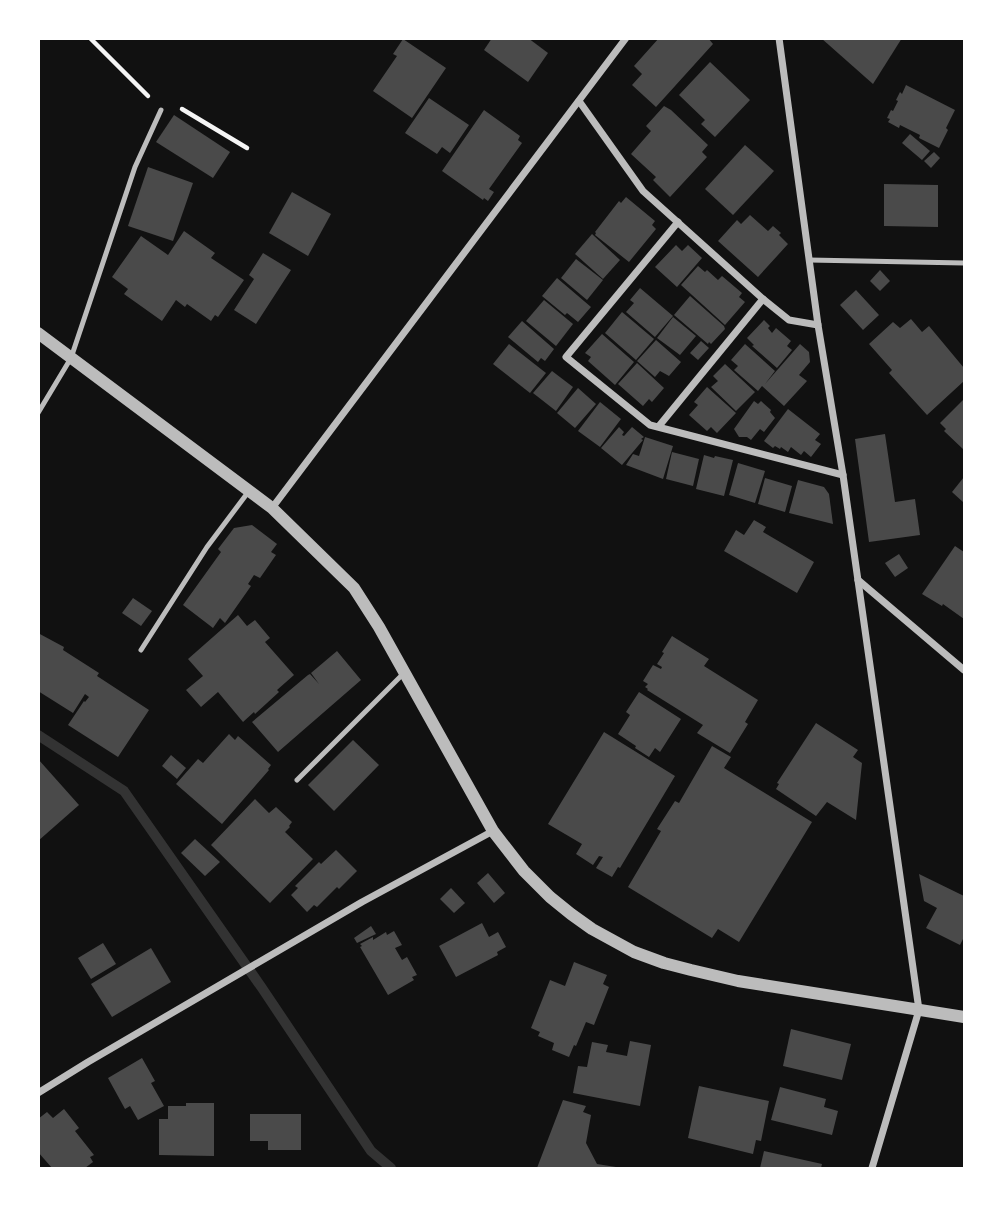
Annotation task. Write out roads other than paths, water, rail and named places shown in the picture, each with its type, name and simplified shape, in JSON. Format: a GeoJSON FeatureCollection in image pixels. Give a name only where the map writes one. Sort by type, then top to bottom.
{"type":"FeatureCollection","features":[{"type":"Feature","properties":{"kind":"street"},"geometry":{"type":"LineString","coordinates":[[272,508],[626,38]]}},
{"type":"Feature","properties":{"kind":"street"},"geometry":{"type":"LineString","coordinates":[[779,38],[818,325],[843,475],[919,1010],[872,1168]]}},
{"type":"Feature","properties":{"kind":"street"},"geometry":{"type":"LineString","coordinates":[[579,101],[643,191],[789,320],[818,325]]}},
{"type":"Feature","properties":{"kind":"street"},"geometry":{"type":"LineString","coordinates":[[678,222],[566,357],[650,425],[843,475]]}},
{"type":"Feature","properties":{"kind":"street"},"geometry":{"type":"LineString","coordinates":[[659,426],[763,299]]}},
{"type":"Feature","properties":{"kind":"street"},"geometry":{"type":"LineString","coordinates":[[38,333],[272,508],[354,588],[405,672],[494,831],[524,871],[550,897],[592,929],[634,952],[664,963],[738,981],[964,1017]]}},
{"type":"Feature","properties":{"kind":"street"},"geometry":{"type":"LineString","coordinates":[[858,580],[964,670]]}},
{"type":"Feature","properties":{"kind":"street"},"geometry":{"type":"LineString","coordinates":[[38,1093],[362,902],[494,831]]}},
{"type":"Feature","properties":{"kind":"lane"},"geometry":{"type":"LineString","coordinates":[[38,413],[71,358],[135,167],[161,110]]}},
{"type":"Feature","properties":{"kind":"lane"},"geometry":{"type":"LineString","coordinates":[[809,260],[964,263]]}},
{"type":"Feature","properties":{"kind":"lane"},"geometry":{"type":"LineString","coordinates":[[141,650],[207,547],[250,491]]}},
{"type":"Feature","properties":{"kind":"lane"},"geometry":{"type":"LineString","coordinates":[[297,780],[405,672]]}},
{"type":"Feature","properties":{"kind":"waterway"},"geometry":{"type":"LineString","coordinates":[[38,735],[124,791],[262,988],[371,1151],[391,1168]]}}]}
